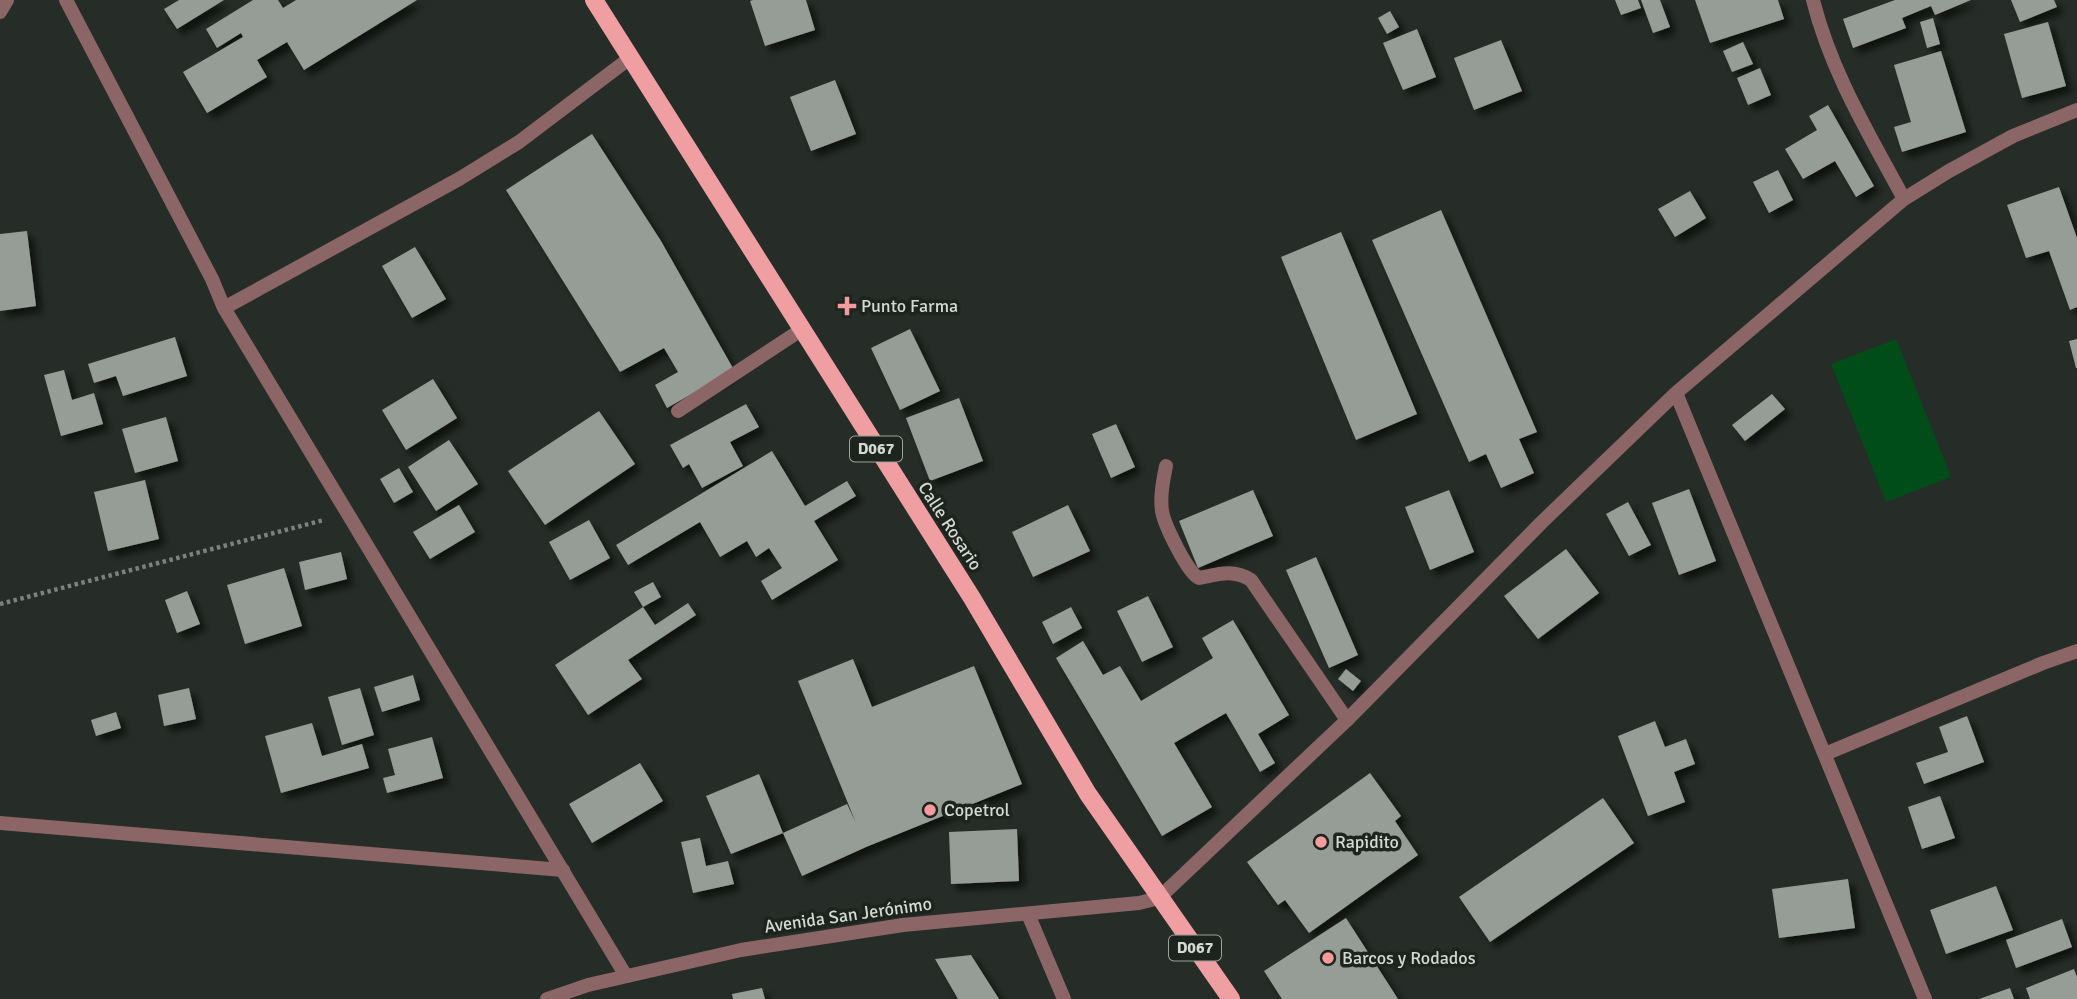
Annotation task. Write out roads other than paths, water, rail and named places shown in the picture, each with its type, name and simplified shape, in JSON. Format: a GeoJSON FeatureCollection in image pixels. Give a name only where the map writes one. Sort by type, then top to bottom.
{"type":"FeatureCollection","features":[{"type":"Feature","properties":{"kind":"main road","name":"Calle Rosario"},"geometry":{"type":"LineString","coordinates":[[594,0],[972,598],[1088,794],[1231,999]]}},
{"type":"Feature","properties":{"kind":"street"},"geometry":{"type":"LineString","coordinates":[[0,12],[7,0]]}},
{"type":"Feature","properties":{"kind":"street"},"geometry":{"type":"LineString","coordinates":[[66,0],[199,254],[224,308],[626,976]]}},
{"type":"Feature","properties":{"kind":"street"},"geometry":{"type":"LineString","coordinates":[[1813,0],[1820,28],[1841,83],[1904,199]]}},
{"type":"Feature","properties":{"kind":"street"},"geometry":{"type":"LineString","coordinates":[[224,308],[459,179],[519,142],[631,58]]}},
{"type":"Feature","properties":{"kind":"street"},"geometry":{"type":"LineString","coordinates":[[1159,898],[1347,720],[1541,523],[1676,393],[1904,199],[2013,136],[2077,110]]}},
{"type":"Feature","properties":{"kind":"street"},"geometry":{"type":"LineString","coordinates":[[678,411],[801,330]]}},
{"type":"Feature","properties":{"kind":"street"},"geometry":{"type":"LineString","coordinates":[[1676,393],[1925,999]]}},
{"type":"Feature","properties":{"kind":"street"},"geometry":{"type":"LineString","coordinates":[[1166,466],[1162,488],[1162,513],[1190,571],[1199,578],[1226,572],[1241,574],[1251,580],[1347,720]]}},
{"type":"Feature","properties":{"kind":"street"},"geometry":{"type":"LineString","coordinates":[[1825,754],[2077,651]]}},
{"type":"Feature","properties":{"kind":"street"},"geometry":{"type":"LineString","coordinates":[[0,823],[563,870]]}},
{"type":"Feature","properties":{"kind":"street","name":"Avenida San Jerónimo"},"geometry":{"type":"LineString","coordinates":[[547,999],[588,985],[741,950],[902,925],[1139,903],[1159,898]]}},
{"type":"Feature","properties":{"kind":"street"},"geometry":{"type":"LineString","coordinates":[[1028,914],[1065,999]]}},
{"type":"Feature","properties":{"kind":"place","name":"Punto Farma"},"geometry":{"type":"Point","coordinates":[847,306]}},
{"type":"Feature","properties":{"kind":"place","name":"Copetrol"},"geometry":{"type":"Point","coordinates":[930,810]}},
{"type":"Feature","properties":{"kind":"place","name":"Rapidito"},"geometry":{"type":"Point","coordinates":[1321,842]}},
{"type":"Feature","properties":{"kind":"place","name":"Barcos y Rodados"},"geometry":{"type":"Point","coordinates":[1328,958]}}]}
